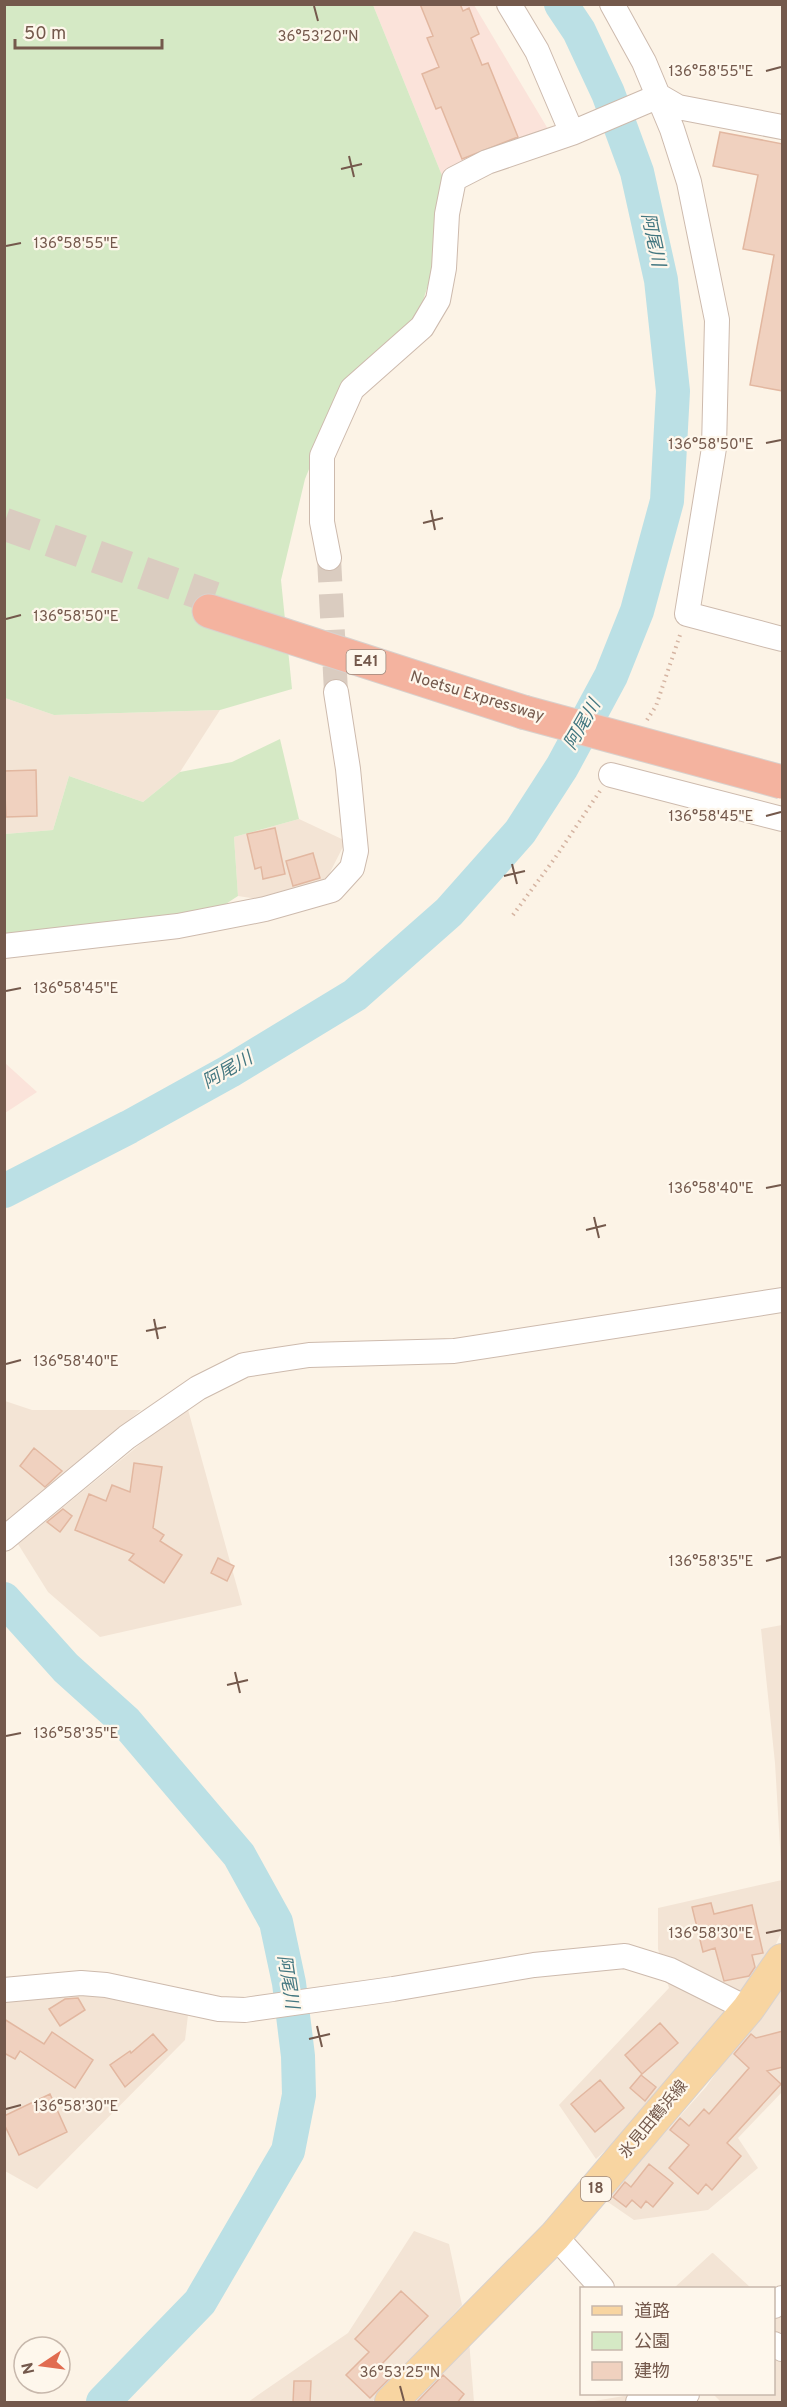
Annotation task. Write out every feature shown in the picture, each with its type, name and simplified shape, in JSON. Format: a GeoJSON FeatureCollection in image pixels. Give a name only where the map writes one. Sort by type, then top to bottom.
{"type":"FeatureCollection","features":[{"type":"Feature","properties":{"kind":"highway","name":"Noetsu Expressway"},"geometry":{"type":"LineString","coordinates":[[212,604],[427,669],[525,706],[783,782]]}},
{"type":"Feature","properties":{"kind":"highway","name":"Noetsu Expressway"},"geometry":{"type":"LineString","coordinates":[[525,706],[783,768]]}},
{"type":"Feature","properties":{"kind":"main road","name":"氷見田鶴浜線"},"geometry":{"type":"LineString","coordinates":[[392,2403],[555,2236],[748,2009],[783,1960]]}},
{"type":"Feature","properties":{"kind":"street"},"geometry":{"type":"LineString","coordinates":[[509,4],[537,51],[572,133]]}},
{"type":"Feature","properties":{"kind":"street"},"geometry":{"type":"LineString","coordinates":[[612,4],[659,96],[689,182],[717,320],[714,448],[687,614],[783,639]]}},
{"type":"Feature","properties":{"kind":"street"},"geometry":{"type":"LineString","coordinates":[[329,558],[322,522],[322,456],[352,389],[422,327],[438,300],[444,268],[447,214],[454,179],[487,162],[572,133],[659,96]]}},
{"type":"Feature","properties":{"kind":"street"},"geometry":{"type":"LineString","coordinates":[[659,96],[678,107],[783,127]]}},
{"type":"Feature","properties":{"kind":"street"},"geometry":{"type":"LineString","coordinates":[[4,946],[178,926],[265,909],[332,890],[352,868],[356,852],[348,769],[336,692]]}},
{"type":"Feature","properties":{"kind":"street"},"geometry":{"type":"LineString","coordinates":[[611,775],[783,819]]}},
{"type":"Feature","properties":{"kind":"street"},"geometry":{"type":"LineString","coordinates":[[11,1534],[127,1437],[198,1388],[244,1365],[309,1355],[454,1351],[783,1300]]}},
{"type":"Feature","properties":{"kind":"street"},"geometry":{"type":"LineString","coordinates":[[4,1990],[81,1983],[106,1985],[219,2009],[245,2010],[534,1965],[625,1956],[670,1970],[748,2009]]}},
{"type":"Feature","properties":{"kind":"street"},"geometry":{"type":"LineString","coordinates":[[555,2236],[600,2287]]}},
{"type":"Feature","properties":{"kind":"street"},"geometry":{"type":"LineString","coordinates":[[638,2403],[682,2395]]}},
{"type":"Feature","properties":{"kind":"shaded area"},"geometry":{"type":"Polygon","coordinates":[[[373,5],[474,5],[548,129],[443,178],[373,5]]]}},
{"type":"Feature","properties":{"kind":"shaded area"},"geometry":{"type":"Polygon","coordinates":[[[5,698],[54,715],[220,710],[180,772],[143,802],[69,776],[53,830],[5,834],[5,698]]]}},
{"type":"Feature","properties":{"kind":"shaded area"},"geometry":{"type":"Polygon","coordinates":[[[299,819],[346,841],[324,884],[264,900],[238,896],[234,837],[299,819]]]}},
{"type":"Feature","properties":{"kind":"shaded area"},"geometry":{"type":"Polygon","coordinates":[[[5,1063],[37,1092],[5,1113],[5,1063]]]}},
{"type":"Feature","properties":{"kind":"shaded area"},"geometry":{"type":"Polygon","coordinates":[[[5,1401],[32,1410],[141,1410],[5,1525],[5,1401]]]}},
{"type":"Feature","properties":{"kind":"shaded area"},"geometry":{"type":"Polygon","coordinates":[[[187,1406],[242,1605],[100,1637],[48,1592],[18,1544],[187,1406]]]}},
{"type":"Feature","properties":{"kind":"shaded area"},"geometry":{"type":"Polygon","coordinates":[[[782,1625],[782,1880],[775,1763],[761,1629],[782,1625]]]}},
{"type":"Feature","properties":{"kind":"shaded area"},"geometry":{"type":"Polygon","coordinates":[[[782,1880],[782,1931],[770,1957],[715,2035],[633,2124],[596,2159],[559,2105],[669,1988],[658,1949],[658,1908],[782,1880]]]}},
{"type":"Feature","properties":{"kind":"shaded area"},"geometry":{"type":"Polygon","coordinates":[[[782,1980],[782,2092],[738,2138],[758,2168],[708,2210],[634,2220],[605,2200],[706,2087],[782,1980]]]}},
{"type":"Feature","properties":{"kind":"shaded area"},"geometry":{"type":"Polygon","coordinates":[[[106,1992],[188,2015],[185,2040],[37,2189],[5,2171],[5,1999],[106,1992]]]}},
{"type":"Feature","properties":{"kind":"shaded area"},"geometry":{"type":"Polygon","coordinates":[[[414,2231],[449,2244],[462,2305],[372,2402],[248,2402],[348,2333],[414,2231]]]}},
{"type":"Feature","properties":{"kind":"shaded area"},"geometry":{"type":"Polygon","coordinates":[[[713,2253],[750,2287],[675,2287],[713,2253]]]}},
{"type":"Feature","properties":{"kind":"shaded area"},"geometry":{"type":"Polygon","coordinates":[[[782,2287],[782,2402],[721,2402],[714,2395],[775,2395],[775,2291],[782,2287]]]}},
{"type":"Feature","properties":{"kind":"shaded area"},"geometry":{"type":"Polygon","coordinates":[[[469,2340],[474,2402],[410,2402],[469,2340]]]}},
{"type":"Feature","properties":{"kind":"shaded area"},"geometry":{"type":"Polygon","coordinates":[[[639,2395],[661,2402],[588,2402],[639,2395]]]}},
{"type":"Feature","properties":{"kind":"green space"},"geometry":{"type":"Polygon","coordinates":[[[5,5],[373,5],[443,178],[430,279],[418,316],[343,386],[305,479],[281,580],[292,689],[220,710],[54,715],[5,698],[5,5]]]}},
{"type":"Feature","properties":{"kind":"green space"},"geometry":{"type":"Polygon","coordinates":[[[280,739],[299,819],[234,837],[238,896],[215,911],[5,934],[5,834],[53,830],[69,776],[143,802],[180,772],[232,762],[280,739]]]}},
{"type":"Feature","properties":{"kind":"building"},"geometry":{"type":"Polygon","coordinates":[[[420,4],[460,4],[463,11],[469,8],[479,34],[471,38],[482,65],[488,63],[518,137],[462,159],[441,107],[436,109],[422,74],[439,67],[427,38],[433,36],[420,4]]]}},
{"type":"Feature","properties":{"kind":"building"},"geometry":{"type":"Polygon","coordinates":[[[720,132],[783,144],[783,391],[750,385],[774,255],[743,249],[758,175],[713,166],[720,132]]]}},
{"type":"Feature","properties":{"kind":"building"},"geometry":{"type":"Polygon","coordinates":[[[36,770],[37,816],[6,817],[4,771],[36,770]]]}},
{"type":"Feature","properties":{"kind":"building"},"geometry":{"type":"Polygon","coordinates":[[[275,828],[285,874],[263,879],[261,867],[255,869],[247,834],[275,828]]]}},
{"type":"Feature","properties":{"kind":"building"},"geometry":{"type":"Polygon","coordinates":[[[313,853],[320,878],[293,886],[286,861],[313,853]]]}},
{"type":"Feature","properties":{"kind":"building"},"geometry":{"type":"Polygon","coordinates":[[[34,1448],[62,1471],[45,1487],[20,1466],[34,1448]]]}},
{"type":"Feature","properties":{"kind":"building"},"geometry":{"type":"Polygon","coordinates":[[[134,1463],[162,1467],[153,1528],[164,1535],[160,1541],[182,1555],[164,1583],[129,1560],[134,1554],[75,1530],[89,1494],[106,1501],[112,1485],[130,1492],[134,1463]]]}},
{"type":"Feature","properties":{"kind":"building"},"geometry":{"type":"Polygon","coordinates":[[[63,1509],[72,1516],[60,1532],[47,1522],[63,1509]]]}},
{"type":"Feature","properties":{"kind":"building"},"geometry":{"type":"Polygon","coordinates":[[[218,1558],[234,1566],[227,1581],[211,1573],[218,1558]]]}},
{"type":"Feature","properties":{"kind":"building"},"geometry":{"type":"Polygon","coordinates":[[[711,1903],[714,1914],[752,1905],[763,1953],[752,1955],[755,1967],[749,1976],[724,1981],[715,1948],[703,1952],[692,1907],[711,1903]]]}},
{"type":"Feature","properties":{"kind":"building"},"geometry":{"type":"Polygon","coordinates":[[[78,1998],[85,2010],[60,2026],[49,2009],[65,1999],[78,1998]]]}},
{"type":"Feature","properties":{"kind":"building"},"geometry":{"type":"Polygon","coordinates":[[[4,2019],[44,2044],[52,2032],[93,2060],[75,2088],[20,2051],[15,2059],[4,2053],[4,2019]]]}},
{"type":"Feature","properties":{"kind":"building"},"geometry":{"type":"Polygon","coordinates":[[[660,2023],[678,2043],[642,2074],[625,2055],[660,2023]]]}},
{"type":"Feature","properties":{"kind":"building"},"geometry":{"type":"Polygon","coordinates":[[[783,2031],[783,2067],[767,2071],[781,2084],[727,2143],[741,2156],[712,2190],[706,2184],[698,2194],[669,2168],[689,2145],[670,2130],[680,2118],[689,2126],[704,2109],[709,2114],[749,2068],[734,2054],[751,2034],[756,2038],[783,2031]]]}},
{"type":"Feature","properties":{"kind":"building"},"geometry":{"type":"Polygon","coordinates":[[[153,2034],[167,2050],[125,2087],[110,2065],[130,2051],[131,2053],[153,2034]]]}},
{"type":"Feature","properties":{"kind":"building"},"geometry":{"type":"Polygon","coordinates":[[[641,2075],[656,2087],[645,2101],[630,2088],[641,2075]]]}},
{"type":"Feature","properties":{"kind":"building"},"geometry":{"type":"Polygon","coordinates":[[[600,2080],[624,2108],[595,2132],[571,2104],[600,2080]]]}},
{"type":"Feature","properties":{"kind":"building"},"geometry":{"type":"Polygon","coordinates":[[[50,2094],[67,2132],[19,2155],[4,2124],[4,2116],[50,2094]]]}},
{"type":"Feature","properties":{"kind":"building"},"geometry":{"type":"Polygon","coordinates":[[[649,2164],[673,2183],[653,2207],[646,2201],[641,2208],[632,2200],[626,2207],[613,2197],[625,2182],[631,2187],[649,2164]]]}},
{"type":"Feature","properties":{"kind":"building"},"geometry":{"type":"Polygon","coordinates":[[[401,2291],[428,2316],[379,2367],[390,2378],[370,2398],[346,2375],[369,2352],[355,2339],[401,2291]]]}},
{"type":"Feature","properties":{"kind":"building"},"geometry":{"type":"Polygon","coordinates":[[[443,2375],[464,2394],[457,2403],[416,2403],[443,2375]]]}},
{"type":"Feature","properties":{"kind":"building"},"geometry":{"type":"Polygon","coordinates":[[[294,2381],[311,2381],[310,2403],[293,2403],[294,2381]]]}},
{"type":"Feature","properties":{"kind":"waterway","name":"阿尾川"},"geometry":{"type":"LineString","coordinates":[[4,1191],[129,1127],[230,1071],[355,995],[449,912],[520,832],[562,767],[611,676],[637,611],[667,501],[673,391],[661,280],[637,172],[608,93],[579,31],[561,4]]}},
{"type":"Feature","properties":{"kind":"waterway","name":"阿尾川"},"geometry":{"type":"LineString","coordinates":[[4,1599],[66,1668],[126,1722],[239,1855],[276,1922],[289,1983],[298,2056],[299,2095],[288,2151],[200,2302],[103,2402]]}},
{"type":"Feature","properties":{"kind":"tunnel"},"geometry":{"type":"LineString","coordinates":[[4,524],[214,598]]}},
{"type":"Feature","properties":{"kind":"tunnel"},"geometry":{"type":"LineString","coordinates":[[329,558],[336,692]]}}]}
